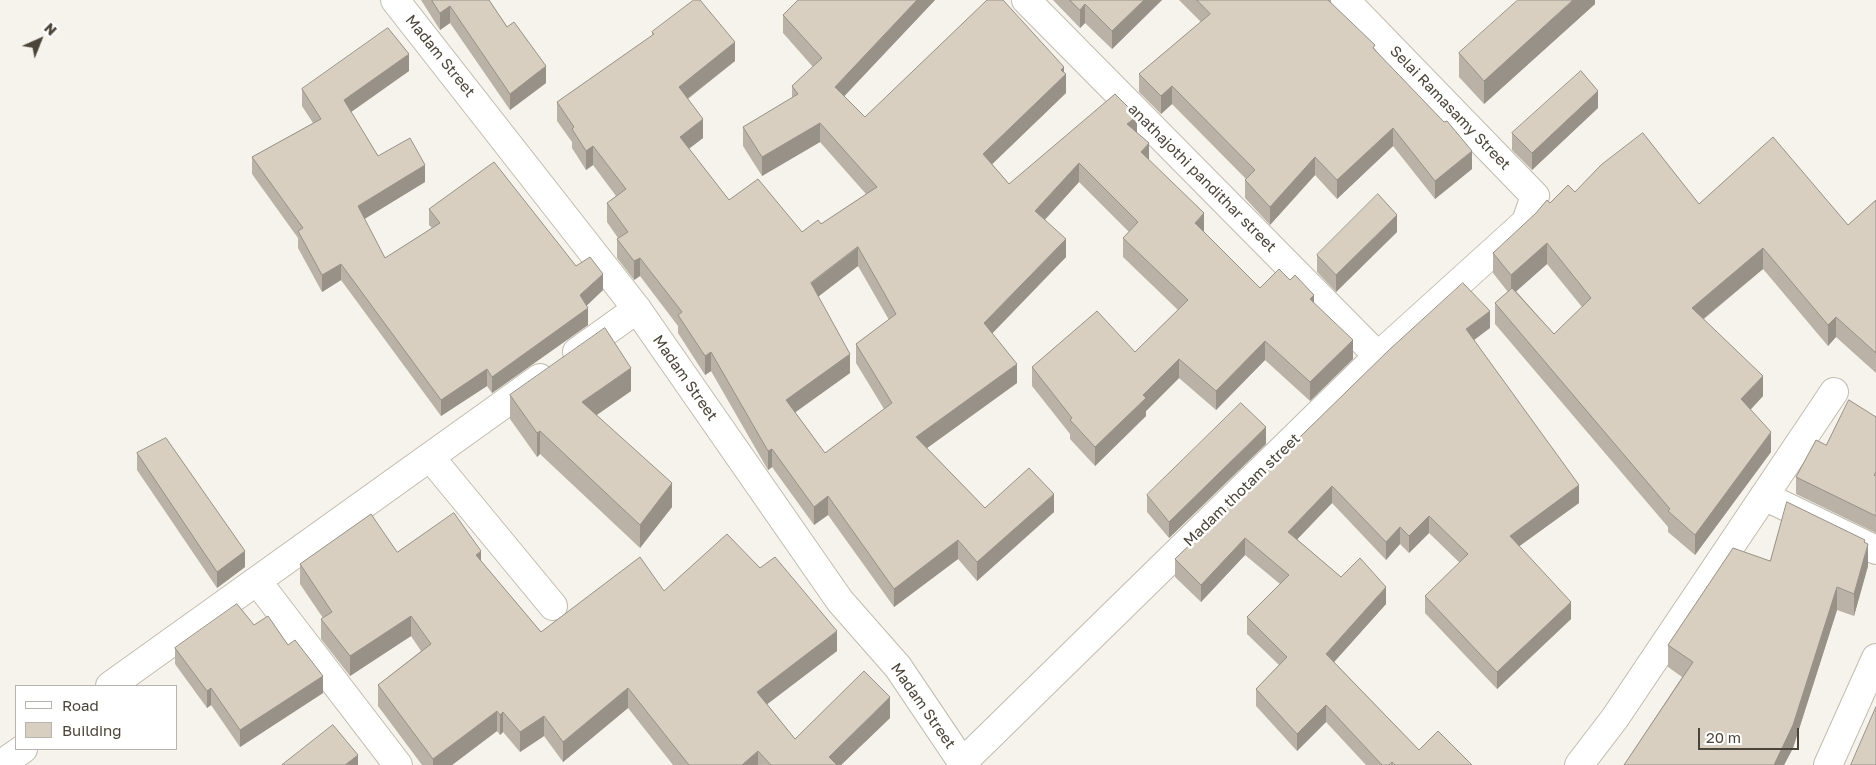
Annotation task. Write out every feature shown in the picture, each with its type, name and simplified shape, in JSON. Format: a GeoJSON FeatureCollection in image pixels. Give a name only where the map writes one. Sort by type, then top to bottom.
{"type":"FeatureCollection","features":[{"type":"Feature","properties":{"kind":"street","name":"Madam Street"},"geometry":{"type":"LineString","coordinates":[[394,0],[637,309],[840,601],[898,668],[963,764]]}},
{"type":"Feature","properties":{"kind":"street","name":"anathajothi pandithar street"},"geometry":{"type":"LineString","coordinates":[[1026,0],[1378,356]]}},
{"type":"Feature","properties":{"kind":"street","name":"Selai Ramasamy Street"},"geometry":{"type":"LineString","coordinates":[[1345,0],[1536,196],[1526,222]]}},
{"type":"Feature","properties":{"kind":"street","name":"Madam thotam street"},"geometry":{"type":"LineString","coordinates":[[963,764],[1378,356],[1526,222]]}},
{"type":"Feature","properties":{"kind":"street"},"geometry":{"type":"LineString","coordinates":[[111,685],[637,309]]}},
{"type":"Feature","properties":{"kind":"street"},"geometry":{"type":"LineString","coordinates":[[1579,765],[1615,718],[1834,392]]}},
{"type":"Feature","properties":{"kind":"street"},"geometry":{"type":"LineString","coordinates":[[430,457],[553,606]]}},
{"type":"Feature","properties":{"kind":"street"},"geometry":{"type":"LineString","coordinates":[[1764,496],[1876,550]]}},
{"type":"Feature","properties":{"kind":"street"},"geometry":{"type":"LineString","coordinates":[[257,581],[398,765]]}},
{"type":"Feature","properties":{"kind":"street"},"geometry":{"type":"LineString","coordinates":[[1828,765],[1876,658]]}},
{"type":"Feature","properties":{"kind":"street"},"geometry":{"type":"LineString","coordinates":[[0,765],[22,750]]}},
{"type":"Feature","properties":{"kind":"building"},"geometry":{"type":"Polygon","coordinates":[[[432,0],[489,0],[507,27],[514,22],[546,66],[510,94],[450,6],[440,13],[432,0]]]}},
{"type":"Feature","properties":{"kind":"building"},"geometry":{"type":"Polygon","coordinates":[[[694,0],[700,0],[735,42],[679,87],[703,119],[680,137],[729,200],[758,179],[802,232],[818,220],[821,224],[877,187],[820,123],[762,157],[743,127],[798,94],[792,86],[822,58],[783,15],[798,0],[917,0],[835,87],[865,117],[987,0],[1003,0],[1064,67],[1061,70],[1066,74],[983,154],[1009,184],[1115,94],[1137,116],[1127,124],[1149,143],[1141,152],[1204,213],[1195,223],[1260,288],[1279,269],[1290,280],[1295,275],[1314,295],[1310,299],[1353,340],[1310,382],[1265,341],[1216,391],[1179,359],[1143,395],[1146,398],[1095,447],[1070,420],[1072,418],[1032,367],[1097,311],[1135,352],[1188,300],[1123,238],[1138,222],[1079,163],[1035,211],[1066,239],[984,323],[1017,364],[916,437],[985,508],[1029,468],[1054,494],[977,562],[958,540],[894,589],[828,496],[814,507],[772,449],[768,451],[711,352],[705,356],[678,315],[682,312],[640,258],[634,261],[617,239],[628,232],[607,203],[626,189],[593,146],[586,151],[572,129],[574,127],[557,102],[654,34],[652,32],[694,0]],[[858,247],[811,283],[850,354],[786,400],[825,453],[892,403],[856,344],[896,314],[858,247]]]}},
{"type":"Feature","properties":{"kind":"building"},"geometry":{"type":"Polygon","coordinates":[[[1070,0],[1144,0],[1112,31],[1085,4],[1080,10],[1070,0]]]}},
{"type":"Feature","properties":{"kind":"building"},"geometry":{"type":"Polygon","coordinates":[[[1197,0],[1328,0],[1375,45],[1373,48],[1444,122],[1447,121],[1472,151],[1435,181],[1393,128],[1337,180],[1315,157],[1270,207],[1245,180],[1255,170],[1172,86],[1161,96],[1139,74],[1210,14],[1197,0]]]}},
{"type":"Feature","properties":{"kind":"building"},"geometry":{"type":"Polygon","coordinates":[[[1518,0],[1573,0],[1484,81],[1459,53],[1518,0]]]}},
{"type":"Feature","properties":{"kind":"building"},"geometry":{"type":"Polygon","coordinates":[[[388,28],[409,54],[344,100],[378,156],[410,138],[425,165],[358,206],[385,258],[440,223],[429,209],[494,162],[576,266],[590,257],[603,274],[580,295],[588,308],[492,377],[487,369],[441,400],[341,264],[322,275],[298,231],[303,228],[252,157],[321,119],[302,89],[388,28]]]}},
{"type":"Feature","properties":{"kind":"building"},"geometry":{"type":"Polygon","coordinates":[[[1581,71],[1598,91],[1532,153],[1512,133],[1581,71]]]}},
{"type":"Feature","properties":{"kind":"building"},"geometry":{"type":"Polygon","coordinates":[[[1643,133],[1699,204],[1773,137],[1848,225],[1876,200],[1876,353],[1836,317],[1828,325],[1763,248],[1692,308],[1763,376],[1741,399],[1771,432],[1695,535],[1668,511],[1670,509],[1495,303],[1512,288],[1554,334],[1591,298],[1547,243],[1511,275],[1493,253],[1536,213],[1547,200],[1550,203],[1568,185],[1575,192],[1601,165],[1643,133]]]}},
{"type":"Feature","properties":{"kind":"building"},"geometry":{"type":"Polygon","coordinates":[[[1378,194],[1397,215],[1336,275],[1317,255],[1378,194]]]}},
{"type":"Feature","properties":{"kind":"building"},"geometry":{"type":"Polygon","coordinates":[[[1463,283],[1490,311],[1466,329],[1579,485],[1510,536],[1571,602],[1497,672],[1425,596],[1468,554],[1429,516],[1409,536],[1400,527],[1386,542],[1332,486],[1288,532],[1341,577],[1360,558],[1386,587],[1326,654],[1419,750],[1438,731],[1472,765],[1395,765],[1392,762],[1389,765],[1382,765],[1326,705],[1297,734],[1256,689],[1287,657],[1247,617],[1289,575],[1245,538],[1201,585],[1175,559],[1389,350],[1463,283]]]}},
{"type":"Feature","properties":{"kind":"building"},"geometry":{"type":"Polygon","coordinates":[[[605,328],[631,368],[582,402],[672,483],[640,525],[540,431],[537,433],[510,395],[605,328]]]}},
{"type":"Feature","properties":{"kind":"building"},"geometry":{"type":"Polygon","coordinates":[[[1849,400],[1876,417],[1876,472],[1874,475],[1876,476],[1876,516],[1796,477],[1816,440],[1826,445],[1849,400]]]}},
{"type":"Feature","properties":{"kind":"building"},"geometry":{"type":"Polygon","coordinates":[[[1241,403],[1266,427],[1169,522],[1147,495],[1241,403]]]}},
{"type":"Feature","properties":{"kind":"building"},"geometry":{"type":"Polygon","coordinates":[[[166,438],[245,551],[217,572],[137,453],[166,438]]]}},
{"type":"Feature","properties":{"kind":"building"},"geometry":{"type":"Polygon","coordinates":[[[1787,502],[1865,540],[1864,542],[1868,544],[1854,594],[1837,587],[1793,725],[1774,765],[1624,765],[1693,662],[1668,645],[1733,548],[1770,561],[1787,502]]]}},
{"type":"Feature","properties":{"kind":"building"},"geometry":{"type":"Polygon","coordinates":[[[454,513],[481,551],[476,555],[541,632],[640,557],[664,591],[727,534],[760,568],[775,557],[837,631],[757,692],[795,739],[864,671],[890,697],[829,757],[837,765],[771,765],[758,751],[742,765],[689,765],[628,688],[563,742],[544,716],[520,732],[503,712],[500,715],[497,711],[433,759],[378,685],[431,644],[411,616],[350,656],[321,619],[332,612],[300,564],[371,514],[397,552],[454,513]]]}},
{"type":"Feature","properties":{"kind":"building"},"geometry":{"type":"Polygon","coordinates":[[[237,604],[254,625],[268,616],[288,645],[295,640],[323,676],[240,730],[211,688],[207,691],[175,648],[237,604]]]}},
{"type":"Feature","properties":{"kind":"building"},"geometry":{"type":"Polygon","coordinates":[[[1876,707],[1876,765],[1851,765],[1876,707]]]}},
{"type":"Feature","properties":{"kind":"building"},"geometry":{"type":"Polygon","coordinates":[[[333,725],[358,755],[345,765],[282,765],[333,725]]]}}]}
